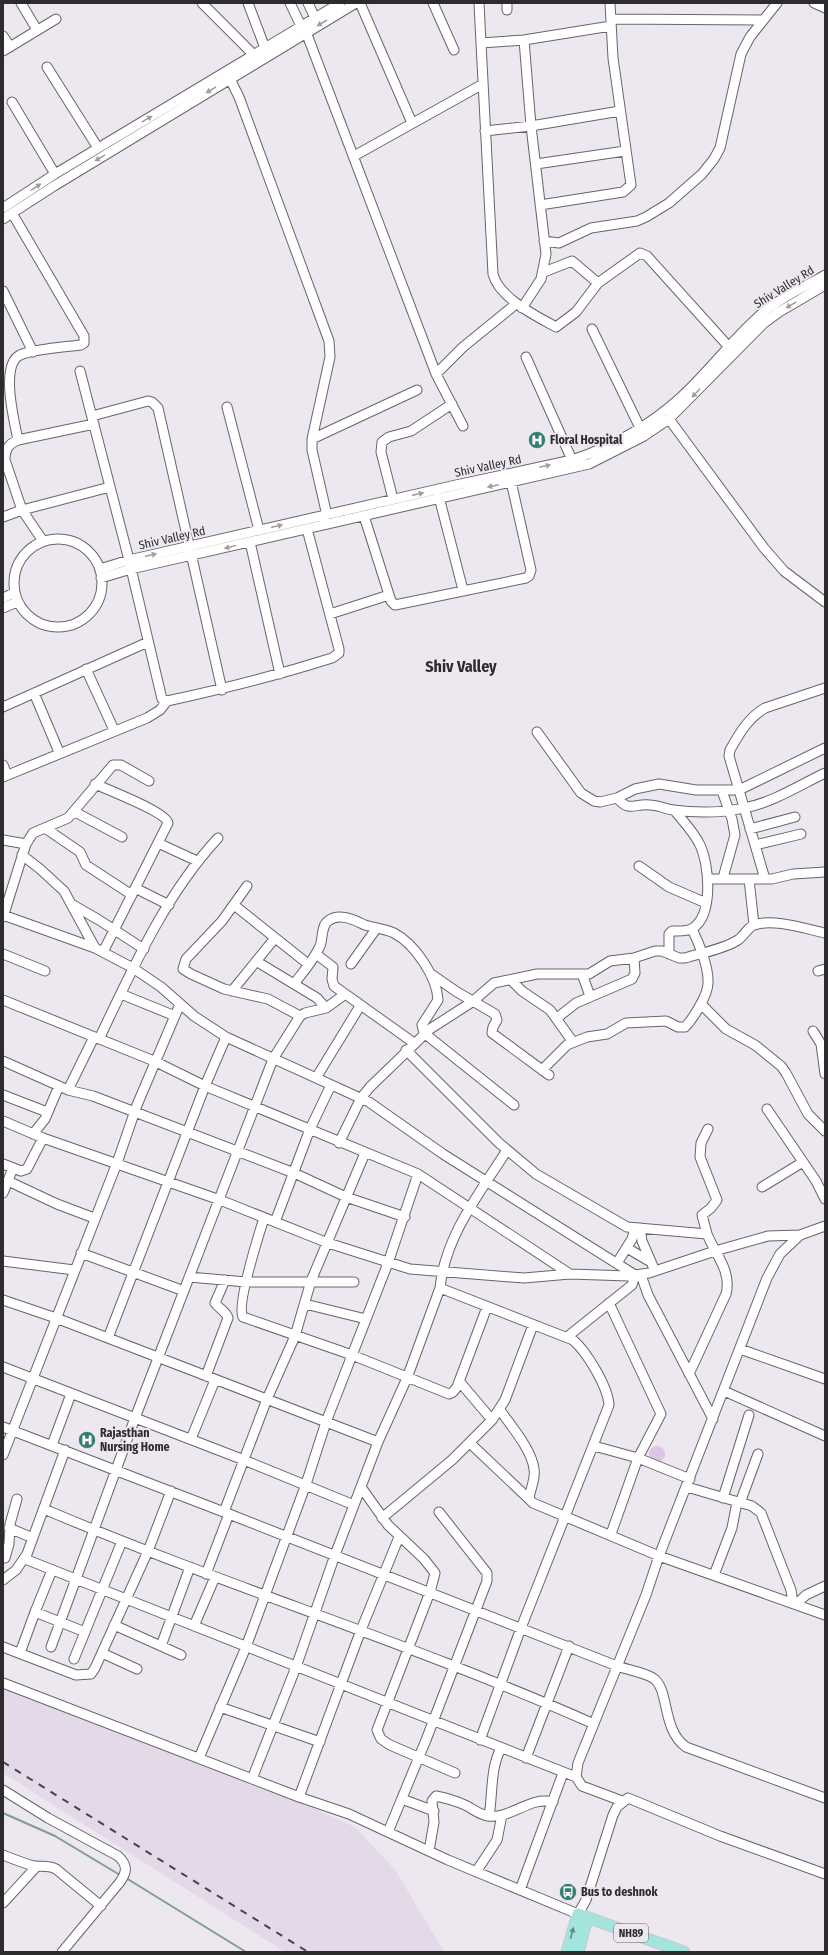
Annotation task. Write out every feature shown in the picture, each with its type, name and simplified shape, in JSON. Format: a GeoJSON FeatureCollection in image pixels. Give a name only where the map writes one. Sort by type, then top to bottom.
{"type":"FeatureCollection","features":[{"type":"Feature","properties":{"kind":"main road"},"geometry":{"type":"LineString","coordinates":[[567,1952],[582,1916]]}},
{"type":"Feature","properties":{"kind":"main road"},"geometry":{"type":"LineString","coordinates":[[578,1952],[582,1916]]}},
{"type":"Feature","properties":{"kind":"main road","name":"NH89"},"geometry":{"type":"LineString","coordinates":[[582,1916],[684,1952]]}},
{"type":"Feature","properties":{"kind":"street"},"geometry":{"type":"LineString","coordinates":[[21,3],[37,30]]}},
{"type":"Feature","properties":{"kind":"street"},"geometry":{"type":"LineString","coordinates":[[202,3],[254,55]]}},
{"type":"Feature","properties":{"kind":"street"},"geometry":{"type":"LineString","coordinates":[[248,3],[266,48]]}},
{"type":"Feature","properties":{"kind":"street"},"geometry":{"type":"LineString","coordinates":[[290,3],[303,29],[354,156],[436,374],[463,426]]}},
{"type":"Feature","properties":{"kind":"street"},"geometry":{"type":"LineString","coordinates":[[308,3],[315,18]]}},
{"type":"Feature","properties":{"kind":"street"},"geometry":{"type":"LineString","coordinates":[[3,219],[60,182],[230,79],[303,29],[315,18],[340,3]]}},
{"type":"Feature","properties":{"kind":"street"},"geometry":{"type":"LineString","coordinates":[[3,208],[55,174],[266,48],[356,3]]}},
{"type":"Feature","properties":{"kind":"street"},"geometry":{"type":"LineString","coordinates":[[360,3],[412,123]]}},
{"type":"Feature","properties":{"kind":"street"},"geometry":{"type":"LineString","coordinates":[[433,3],[454,50]]}},
{"type":"Feature","properties":{"kind":"street"},"geometry":{"type":"LineString","coordinates":[[479,3],[493,274],[497,282],[519,306],[556,327],[576,312],[598,283],[640,253],[647,256],[729,348]]}},
{"type":"Feature","properties":{"kind":"street"},"geometry":{"type":"LineString","coordinates":[[540,205],[627,190],[631,182],[625,151],[613,58],[610,3]]}},
{"type":"Feature","properties":{"kind":"street"},"geometry":{"type":"LineString","coordinates":[[544,241],[559,243],[590,228],[642,219],[669,203],[702,174],[714,159],[720,148],[741,54],[750,37],[762,20],[777,3]]}},
{"type":"Feature","properties":{"kind":"street"},"geometry":{"type":"LineString","coordinates":[[814,3],[825,8]]}},
{"type":"Feature","properties":{"kind":"street"},"geometry":{"type":"LineString","coordinates":[[3,36],[6,49],[56,19]]}},
{"type":"Feature","properties":{"kind":"street"},"geometry":{"type":"LineString","coordinates":[[481,43],[524,40],[611,23],[762,20]]}},
{"type":"Feature","properties":{"kind":"street"},"geometry":{"type":"LineString","coordinates":[[436,374],[480,333],[519,306],[537,288],[544,272],[546,254],[536,164],[530,126],[524,40]]}},
{"type":"Feature","properties":{"kind":"street"},"geometry":{"type":"LineString","coordinates":[[47,67],[98,148]]}},
{"type":"Feature","properties":{"kind":"street"},"geometry":{"type":"LineString","coordinates":[[230,79],[242,105],[329,342],[330,357],[312,439],[312,450],[328,519]]}},
{"type":"Feature","properties":{"kind":"street"},"geometry":{"type":"LineString","coordinates":[[354,156],[483,84]]}},
{"type":"Feature","properties":{"kind":"street"},"geometry":{"type":"LineString","coordinates":[[12,102],[55,174]]}},
{"type":"Feature","properties":{"kind":"street"},"geometry":{"type":"LineString","coordinates":[[485,131],[530,126],[620,111]]}},
{"type":"Feature","properties":{"kind":"street"},"geometry":{"type":"LineString","coordinates":[[536,164],[625,151]]}},
{"type":"Feature","properties":{"kind":"street"},"geometry":{"type":"LineString","coordinates":[[12,213],[84,336],[84,343],[81,345],[21,354],[15,358],[8,371],[8,380],[18,440]]}},
{"type":"Feature","properties":{"kind":"street"},"geometry":{"type":"LineString","coordinates":[[544,272],[572,261],[598,283]]}},
{"type":"Feature","properties":{"kind":"street","name":"Shiv Valley Rd"},"geometry":{"type":"LineString","coordinates":[[130,565],[192,556],[307,529],[328,519],[393,499],[589,464],[642,432],[680,398],[758,316],[825,275]]}},
{"type":"Feature","properties":{"kind":"street","name":"Shiv Valley Rd"},"geometry":{"type":"LineString","coordinates":[[100,574],[190,546],[259,530],[328,519],[364,516],[439,498],[595,453],[669,419],[764,323],[779,312],[825,285]]}},
{"type":"Feature","properties":{"kind":"street"},"geometry":{"type":"LineString","coordinates":[[3,291],[33,352]]}},
{"type":"Feature","properties":{"kind":"street"},"geometry":{"type":"LineString","coordinates":[[592,329],[642,432]]}},
{"type":"Feature","properties":{"kind":"street"},"geometry":{"type":"LineString","coordinates":[[526,357],[572,460]]}},
{"type":"Feature","properties":{"kind":"street"},"geometry":{"type":"LineString","coordinates":[[80,371],[130,565],[162,700],[167,701],[222,690],[332,658],[339,653],[307,529]]}},
{"type":"Feature","properties":{"kind":"street"},"geometry":{"type":"LineString","coordinates":[[312,439],[417,390]]}},
{"type":"Feature","properties":{"kind":"street"},"geometry":{"type":"LineString","coordinates":[[43,541],[22,510],[5,460],[5,453],[8,446],[18,440],[93,420],[148,401],[155,404],[158,408],[222,690]]}},
{"type":"Feature","properties":{"kind":"street"},"geometry":{"type":"LineString","coordinates":[[393,499],[381,452],[382,442],[389,437],[411,431],[452,404]]}},
{"type":"Feature","properties":{"kind":"street"},"geometry":{"type":"LineString","coordinates":[[227,407],[259,530]]}},
{"type":"Feature","properties":{"kind":"street"},"geometry":{"type":"LineString","coordinates":[[669,419],[764,548],[784,571],[825,602]]}},
{"type":"Feature","properties":{"kind":"street"},"geometry":{"type":"LineString","coordinates":[[364,516],[393,604],[399,605],[463,590],[526,578],[530,573],[510,478]]}},
{"type":"Feature","properties":{"kind":"street"},"geometry":{"type":"LineString","coordinates":[[3,517],[22,510],[110,487]]}},
{"type":"Feature","properties":{"kind":"street"},"geometry":{"type":"LineString","coordinates":[[439,498],[463,590]]}},
{"type":"Feature","properties":{"kind":"street"},"geometry":{"type":"LineString","coordinates":[[60,538],[81,545],[90,552],[97,561],[103,583],[100,598],[95,608],[81,621],[62,627],[40,624],[27,615],[16,597],[14,578],[17,566],[28,550],[43,541],[60,538]]}},
{"type":"Feature","properties":{"kind":"street"},"geometry":{"type":"LineString","coordinates":[[250,542],[280,674]]}},
{"type":"Feature","properties":{"kind":"street"},"geometry":{"type":"LineString","coordinates":[[330,614],[389,595]]}},
{"type":"Feature","properties":{"kind":"street"},"geometry":{"type":"LineString","coordinates":[[3,598],[16,597]]}},
{"type":"Feature","properties":{"kind":"street"},"geometry":{"type":"LineString","coordinates":[[3,608],[16,597]]}},
{"type":"Feature","properties":{"kind":"street"},"geometry":{"type":"LineString","coordinates":[[3,707],[148,642]]}},
{"type":"Feature","properties":{"kind":"street"},"geometry":{"type":"LineString","coordinates":[[86,669],[114,730]]}},
{"type":"Feature","properties":{"kind":"street"},"geometry":{"type":"LineString","coordinates":[[765,879],[729,756],[730,750],[750,720],[765,708],[825,688]]}},
{"type":"Feature","properties":{"kind":"street"},"geometry":{"type":"LineString","coordinates":[[34,693],[59,752]]}},
{"type":"Feature","properties":{"kind":"street"},"geometry":{"type":"LineString","coordinates":[[3,765],[5,776],[59,752],[154,714],[167,701]]}},
{"type":"Feature","properties":{"kind":"street"},"geometry":{"type":"LineString","coordinates":[[537,732],[581,793],[594,801],[600,802],[616,798],[635,789],[659,784],[684,789],[722,791],[739,790],[825,748]]}},
{"type":"Feature","properties":{"kind":"street"},"geometry":{"type":"LineString","coordinates":[[149,781],[116,764],[113,765],[95,784],[75,812],[68,818],[33,833],[26,844],[22,855],[3,916],[99,950],[133,968],[160,987],[194,1016],[226,1037],[361,1098],[443,1154],[638,1275],[713,1419]]}},
{"type":"Feature","properties":{"kind":"street"},"geometry":{"type":"LineString","coordinates":[[616,798],[627,807],[647,804],[674,810],[729,810],[745,808],[784,793],[825,773]]}},
{"type":"Feature","properties":{"kind":"street"},"geometry":{"type":"LineString","coordinates":[[95,784],[144,805],[167,818],[168,823],[114,929],[99,950]]}},
{"type":"Feature","properties":{"kind":"street"},"geometry":{"type":"LineString","coordinates":[[722,791],[734,825],[735,835],[722,878]]}},
{"type":"Feature","properties":{"kind":"street"},"geometry":{"type":"LineString","coordinates":[[669,954],[670,932],[692,929],[700,920],[706,903],[708,879],[700,846],[696,838],[674,810]]}},
{"type":"Feature","properties":{"kind":"street"},"geometry":{"type":"LineString","coordinates":[[75,812],[122,837]]}},
{"type":"Feature","properties":{"kind":"street"},"geometry":{"type":"LineString","coordinates":[[750,829],[795,817]]}},
{"type":"Feature","properties":{"kind":"street"},"geometry":{"type":"LineString","coordinates":[[45,828],[80,852],[86,865],[133,892],[169,905]]}},
{"type":"Feature","properties":{"kind":"street"},"geometry":{"type":"LineString","coordinates":[[755,845],[801,834]]}},
{"type":"Feature","properties":{"kind":"street"},"geometry":{"type":"LineString","coordinates":[[68,1090],[121,994],[133,968],[169,905],[197,861],[218,838]]}},
{"type":"Feature","properties":{"kind":"street"},"geometry":{"type":"LineString","coordinates":[[3,840],[26,844]]}},
{"type":"Feature","properties":{"kind":"street"},"geometry":{"type":"LineString","coordinates":[[158,843],[197,861]]}},
{"type":"Feature","properties":{"kind":"street"},"geometry":{"type":"LineString","coordinates":[[22,855],[56,882],[73,905],[99,950]]}},
{"type":"Feature","properties":{"kind":"street"},"geometry":{"type":"LineString","coordinates":[[639,866],[669,886],[706,903]]}},
{"type":"Feature","properties":{"kind":"street"},"geometry":{"type":"LineString","coordinates":[[708,879],[765,879],[793,874],[825,872]]}},
{"type":"Feature","properties":{"kind":"street"},"geometry":{"type":"LineString","coordinates":[[749,879],[754,925]]}},
{"type":"Feature","properties":{"kind":"street"},"geometry":{"type":"LineString","coordinates":[[247,886],[222,921],[186,959],[183,966],[185,971],[224,989],[268,999],[300,1016]]}},
{"type":"Feature","properties":{"kind":"street"},"geometry":{"type":"LineString","coordinates":[[73,905],[144,949]]}},
{"type":"Feature","properties":{"kind":"street"},"geometry":{"type":"LineString","coordinates":[[234,905],[308,964]]}},
{"type":"Feature","properties":{"kind":"street"},"geometry":{"type":"LineString","coordinates":[[294,984],[316,954],[321,945],[325,924],[332,918],[340,916],[349,918],[376,929],[392,932],[424,962],[431,974],[438,1000],[422,1025],[424,1033],[514,1105]]}},
{"type":"Feature","properties":{"kind":"street"},"geometry":{"type":"LineString","coordinates":[[339,1143],[361,1098],[406,1050],[424,1033],[472,1002],[494,983],[555,973],[592,973],[610,961],[634,958],[655,951],[662,951],[682,958],[702,953],[738,940],[754,925],[776,923],[825,933]]}},
{"type":"Feature","properties":{"kind":"street"},"geometry":{"type":"LineString","coordinates":[[351,964],[376,929]]}},
{"type":"Feature","properties":{"kind":"street"},"geometry":{"type":"LineString","coordinates":[[431,974],[497,1017],[491,1030],[495,1036],[545,1072],[564,1047],[573,1042],[607,1034],[626,1024],[636,1022],[666,1021],[682,1028],[688,1024],[701,1004],[708,985],[702,953],[692,929]]}},
{"type":"Feature","properties":{"kind":"street"},"geometry":{"type":"LineString","coordinates":[[232,991],[275,938]]}},
{"type":"Feature","properties":{"kind":"street"},"geometry":{"type":"LineString","coordinates":[[3,954],[45,971]]}},
{"type":"Feature","properties":{"kind":"street"},"geometry":{"type":"LineString","coordinates":[[316,954],[333,967],[333,984],[344,995],[414,1043]]}},
{"type":"Feature","properties":{"kind":"street"},"geometry":{"type":"LineString","coordinates":[[557,1018],[576,1003],[632,979],[635,973],[634,958]]}},
{"type":"Feature","properties":{"kind":"street"},"geometry":{"type":"LineString","coordinates":[[256,961],[317,998],[326,1008]]}},
{"type":"Feature","properties":{"kind":"street"},"geometry":{"type":"LineString","coordinates":[[582,974],[590,996]]}},
{"type":"Feature","properties":{"kind":"street"},"geometry":{"type":"LineString","coordinates":[[511,980],[522,991],[550,1010],[573,1042]]}},
{"type":"Feature","properties":{"kind":"street"},"geometry":{"type":"LineString","coordinates":[[121,994],[175,1016]]}},
{"type":"Feature","properties":{"kind":"street"},"geometry":{"type":"LineString","coordinates":[[51,1647],[135,1418],[273,1059],[300,1016],[305,1013],[326,1008],[344,995]]}},
{"type":"Feature","properties":{"kind":"street"},"geometry":{"type":"LineString","coordinates":[[3,1000],[154,1061],[205,1086],[310,1129],[339,1143],[418,1174],[570,1274]]}},
{"type":"Feature","properties":{"kind":"street"},"geometry":{"type":"LineString","coordinates":[[3,1456],[74,1270],[82,1253],[94,1218],[117,1163],[154,1061],[180,1004]]}},
{"type":"Feature","properties":{"kind":"street"},"geometry":{"type":"LineString","coordinates":[[701,1004],[726,1029],[755,1045],[781,1066],[808,1114],[825,1131]]}},
{"type":"Feature","properties":{"kind":"street"},"geometry":{"type":"LineString","coordinates":[[316,1078],[360,1006]]}},
{"type":"Feature","properties":{"kind":"street"},"geometry":{"type":"LineString","coordinates":[[813,1032],[821,1044],[825,1074]]}},
{"type":"Feature","properties":{"kind":"street"},"geometry":{"type":"LineString","coordinates":[[108,1338],[167,1181],[226,1037]]}},
{"type":"Feature","properties":{"kind":"street"},"geometry":{"type":"LineString","coordinates":[[406,1050],[507,1150],[536,1174],[627,1227],[665,1229],[707,1234]]}},
{"type":"Feature","properties":{"kind":"street"},"geometry":{"type":"LineString","coordinates":[[3,1061],[68,1090],[93,1096],[294,1174],[346,1197],[404,1217]]}},
{"type":"Feature","properties":{"kind":"street"},"geometry":{"type":"LineString","coordinates":[[275,1222],[310,1129],[331,1085]]}},
{"type":"Feature","properties":{"kind":"street"},"geometry":{"type":"LineString","coordinates":[[33,1134],[48,1112],[59,1086]]}},
{"type":"Feature","properties":{"kind":"street"},"geometry":{"type":"LineString","coordinates":[[3,1095],[48,1112]]}},
{"type":"Feature","properties":{"kind":"street"},"geometry":{"type":"LineString","coordinates":[[767,1110],[816,1181],[825,1199]]}},
{"type":"Feature","properties":{"kind":"street"},"geometry":{"type":"LineString","coordinates":[[3,1122],[43,1138],[220,1200],[328,1243],[410,1269],[441,1272],[468,1272],[524,1278],[570,1274],[638,1275],[768,1236],[800,1235],[825,1226]]}},
{"type":"Feature","properties":{"kind":"street"},"geometry":{"type":"LineString","coordinates":[[689,1374],[728,1287],[728,1280],[724,1266],[707,1234],[702,1215],[711,1208],[717,1200],[700,1157],[701,1143],[708,1129]]}},
{"type":"Feature","properties":{"kind":"street"},"geometry":{"type":"LineString","coordinates":[[3,1164],[21,1171],[27,1169],[43,1138]]}},
{"type":"Feature","properties":{"kind":"street"},"geometry":{"type":"LineString","coordinates":[[252,1779],[296,1667],[335,1555],[378,1442],[407,1378],[440,1288],[441,1272],[458,1228],[507,1150]]}},
{"type":"Feature","properties":{"kind":"street"},"geometry":{"type":"LineString","coordinates":[[194,1626],[211,1575],[227,1513],[244,1460],[267,1399],[295,1336],[311,1281],[365,1153]]}},
{"type":"Feature","properties":{"kind":"street"},"geometry":{"type":"LineString","coordinates":[[762,1187],[803,1162]]}},
{"type":"Feature","properties":{"kind":"street"},"geometry":{"type":"LineString","coordinates":[[3,1193],[13,1168]]}},
{"type":"Feature","properties":{"kind":"street"},"geometry":{"type":"LineString","coordinates":[[199,1758],[246,1647],[306,1484],[326,1422],[388,1263],[418,1174]]}},
{"type":"Feature","properties":{"kind":"street"},"geometry":{"type":"LineString","coordinates":[[8,1181],[71,1210],[94,1218]]}},
{"type":"Feature","properties":{"kind":"street"},"geometry":{"type":"LineString","coordinates":[[264,1218],[240,1308],[240,1313],[243,1317],[352,1355],[449,1394],[453,1392],[459,1381],[487,1307]]}},
{"type":"Feature","properties":{"kind":"street"},"geometry":{"type":"LineString","coordinates":[[617,1262],[627,1248],[637,1228]]}},
{"type":"Feature","properties":{"kind":"street"},"geometry":{"type":"LineString","coordinates":[[637,1228],[649,1261],[655,1271]]}},
{"type":"Feature","properties":{"kind":"street"},"geometry":{"type":"LineString","coordinates":[[576,1777],[578,1763],[646,1595],[659,1556],[689,1483],[770,1272],[780,1254],[800,1235]]}},
{"type":"Feature","properties":{"kind":"street"},"geometry":{"type":"LineString","coordinates":[[627,1248],[649,1261]]}},
{"type":"Feature","properties":{"kind":"street"},"geometry":{"type":"LineString","coordinates":[[82,1253],[184,1291]]}},
{"type":"Feature","properties":{"kind":"street"},"geometry":{"type":"LineString","coordinates":[[3,1261],[74,1270]]}},
{"type":"Feature","properties":{"kind":"street"},"geometry":{"type":"LineString","coordinates":[[566,1336],[632,1285],[638,1275]]}},
{"type":"Feature","properties":{"kind":"street"},"geometry":{"type":"LineString","coordinates":[[189,1277],[246,1282],[354,1282]]}},
{"type":"Feature","properties":{"kind":"street"},"geometry":{"type":"LineString","coordinates":[[206,1376],[228,1318],[215,1303],[225,1280]]}},
{"type":"Feature","properties":{"kind":"street"},"geometry":{"type":"LineString","coordinates":[[440,1288],[533,1325],[566,1336],[579,1345],[607,1391],[609,1398],[609,1405],[594,1446],[521,1628],[480,1740]]}},
{"type":"Feature","properties":{"kind":"street"},"geometry":{"type":"LineString","coordinates":[[3,1300],[56,1318],[378,1442]]}},
{"type":"Feature","properties":{"kind":"street"},"geometry":{"type":"LineString","coordinates":[[609,1303],[660,1410],[660,1418],[638,1458],[611,1534]]}},
{"type":"Feature","properties":{"kind":"street"},"geometry":{"type":"LineString","coordinates":[[305,1304],[366,1319]]}},
{"type":"Feature","properties":{"kind":"street"},"geometry":{"type":"LineString","coordinates":[[382,1518],[452,1460],[500,1410],[533,1325]]}},
{"type":"Feature","properties":{"kind":"street"},"geometry":{"type":"LineString","coordinates":[[740,1349],[825,1380]]}},
{"type":"Feature","properties":{"kind":"street"},"geometry":{"type":"LineString","coordinates":[[3,1367],[306,1484],[354,1505]]}},
{"type":"Feature","properties":{"kind":"street"},"geometry":{"type":"LineString","coordinates":[[191,1439],[215,1380]]}},
{"type":"Feature","properties":{"kind":"street"},"geometry":{"type":"LineString","coordinates":[[459,1381],[492,1420]]}},
{"type":"Feature","properties":{"kind":"street"},"geometry":{"type":"LineString","coordinates":[[724,1391],[825,1436]]}},
{"type":"Feature","properties":{"kind":"street"},"geometry":{"type":"LineString","coordinates":[[52,1445],[71,1394]]}},
{"type":"Feature","properties":{"kind":"street"},"geometry":{"type":"LineString","coordinates":[[500,1410],[532,1459],[535,1469],[530,1499]]}},
{"type":"Feature","properties":{"kind":"street"},"geometry":{"type":"LineString","coordinates":[[722,1498],[749,1414]]}},
{"type":"Feature","properties":{"kind":"street"},"geometry":{"type":"LineString","coordinates":[[3,1427],[477,1610],[617,1666],[653,1678],[658,1684],[672,1732],[678,1741],[686,1747],[825,1798]]}},
{"type":"Feature","properties":{"kind":"street"},"geometry":{"type":"LineString","coordinates":[[473,1446],[530,1499],[533,1504],[611,1534],[659,1556],[795,1603],[825,1615]]}},
{"type":"Feature","properties":{"kind":"street"},"geometry":{"type":"LineString","coordinates":[[594,1446],[638,1458],[722,1498],[752,1506],[761,1513],[792,1590],[795,1603]]}},
{"type":"Feature","properties":{"kind":"street"},"geometry":{"type":"LineString","coordinates":[[3,1580],[23,1562],[65,1450]]}},
{"type":"Feature","properties":{"kind":"street"},"geometry":{"type":"LineString","coordinates":[[714,1575],[758,1454]]}},
{"type":"Feature","properties":{"kind":"street"},"geometry":{"type":"LineString","coordinates":[[361,1487],[382,1518],[399,1537],[433,1569],[435,1578],[376,1730],[378,1735],[390,1746],[455,1773]]}},
{"type":"Feature","properties":{"kind":"street"},"geometry":{"type":"LineString","coordinates":[[3,1647],[76,1675],[85,1676],[91,1674],[148,1551],[171,1491]]}},
{"type":"Feature","properties":{"kind":"street"},"geometry":{"type":"LineString","coordinates":[[17,1499],[9,1528],[9,1544],[4,1557],[52,1570],[126,1599],[576,1777],[582,1786],[622,1801]]}},
{"type":"Feature","properties":{"kind":"street"},"geometry":{"type":"LineString","coordinates":[[44,1509],[190,1568],[362,1630],[546,1703],[594,1724]]}},
{"type":"Feature","properties":{"kind":"street"},"geometry":{"type":"LineString","coordinates":[[388,1832],[434,1721],[487,1581],[487,1573],[439,1512]]}},
{"type":"Feature","properties":{"kind":"street"},"geometry":{"type":"LineString","coordinates":[[9,1528],[33,1538]]}},
{"type":"Feature","properties":{"kind":"street"},"geometry":{"type":"LineString","coordinates":[[299,1797],[399,1537]]}},
{"type":"Feature","properties":{"kind":"street"},"geometry":{"type":"LineString","coordinates":[[74,1659],[122,1541]]}},
{"type":"Feature","properties":{"kind":"street"},"geometry":{"type":"LineString","coordinates":[[162,1646],[190,1568]]}},
{"type":"Feature","properties":{"kind":"street"},"geometry":{"type":"LineString","coordinates":[[20,1653],[52,1570]]}},
{"type":"Feature","properties":{"kind":"street"},"geometry":{"type":"LineString","coordinates":[[795,1603],[806,1595],[825,1586]]}},
{"type":"Feature","properties":{"kind":"street"},"geometry":{"type":"LineString","coordinates":[[35,1612],[85,1632]]}},
{"type":"Feature","properties":{"kind":"street"},"geometry":{"type":"LineString","coordinates":[[114,1625],[181,1654]]}},
{"type":"Feature","properties":{"kind":"street"},"geometry":{"type":"LineString","coordinates":[[526,1758],[569,1646]]}},
{"type":"Feature","properties":{"kind":"street"},"geometry":{"type":"LineString","coordinates":[[102,1653],[137,1669]]}},
{"type":"Feature","properties":{"kind":"street"},"geometry":{"type":"LineString","coordinates":[[3,1683],[299,1797],[349,1814],[476,1872],[582,1916],[613,1815],[622,1801],[628,1798],[637,1800],[720,1836],[825,1874]]}},
{"type":"Feature","properties":{"kind":"street"},"geometry":{"type":"LineString","coordinates":[[220,1707],[320,1742]]}},
{"type":"Feature","properties":{"kind":"street"},"geometry":{"type":"LineString","coordinates":[[489,1816],[492,1798],[493,1769],[501,1748]]}},
{"type":"Feature","properties":{"kind":"street"},"geometry":{"type":"LineString","coordinates":[[520,1890],[563,1773]]}},
{"type":"Feature","properties":{"kind":"street"},"geometry":{"type":"LineString","coordinates":[[3,1790],[48,1818],[118,1856],[126,1865],[126,1873],[120,1882],[62,1952]]}},
{"type":"Feature","properties":{"kind":"street"},"geometry":{"type":"LineString","coordinates":[[429,1851],[434,1822],[432,1801],[436,1796],[455,1801],[489,1816],[502,1815],[537,1801],[544,1800],[553,1802]]}},
{"type":"Feature","properties":{"kind":"street"},"geometry":{"type":"LineString","coordinates":[[402,1799],[434,1811]]}},
{"type":"Feature","properties":{"kind":"street"},"geometry":{"type":"LineString","coordinates":[[476,1872],[497,1840],[502,1815]]}},
{"type":"Feature","properties":{"kind":"street"},"geometry":{"type":"LineString","coordinates":[[3,1855],[37,1866],[49,1866],[56,1869],[101,1906]]}},
{"type":"Feature","properties":{"kind":"street"},"geometry":{"type":"LineString","coordinates":[[3,1903],[37,1866]]}},
{"type":"Feature","properties":{"kind":"shaded area"},"geometry":{"type":"Polygon","coordinates":[[[657,1446],[664,1451],[665,1454],[660,1461],[657,1462],[650,1457],[649,1454],[654,1447],[657,1446]]]}},
{"type":"Feature","properties":{"kind":"shaded area"},"geometry":{"type":"Polygon","coordinates":[[[3,1685],[284,1795],[355,1827],[396,1871],[444,1952],[285,1952],[3,1773],[3,1685]]]}},
{"type":"Feature","properties":{"kind":"waterway"},"geometry":{"type":"LineString","coordinates":[[3,1813],[55,1836],[120,1875]]}},
{"type":"Feature","properties":{"kind":"waterway"},"geometry":{"type":"LineString","coordinates":[[126,1878],[246,1952]]}},
{"type":"Feature","properties":{"kind":"railway"},"geometry":{"type":"LineString","coordinates":[[3,1762],[308,1952]]}},
{"type":"Feature","properties":{"kind":"place","name":"Floral Hospital"},"geometry":{"type":"Point","coordinates":[537,440]}},
{"type":"Feature","properties":{"kind":"place","name":"Rajasthan Nursing Home"},"geometry":{"type":"Point","coordinates":[87,1440]}},
{"type":"Feature","properties":{"kind":"place","name":"Bus to deshnok"},"geometry":{"type":"Point","coordinates":[568,1892]}},
{"type":"Feature","properties":{"kind":"district","name":"Shiv Valley"},"geometry":{"type":"Point","coordinates":[461,666]}}]}
